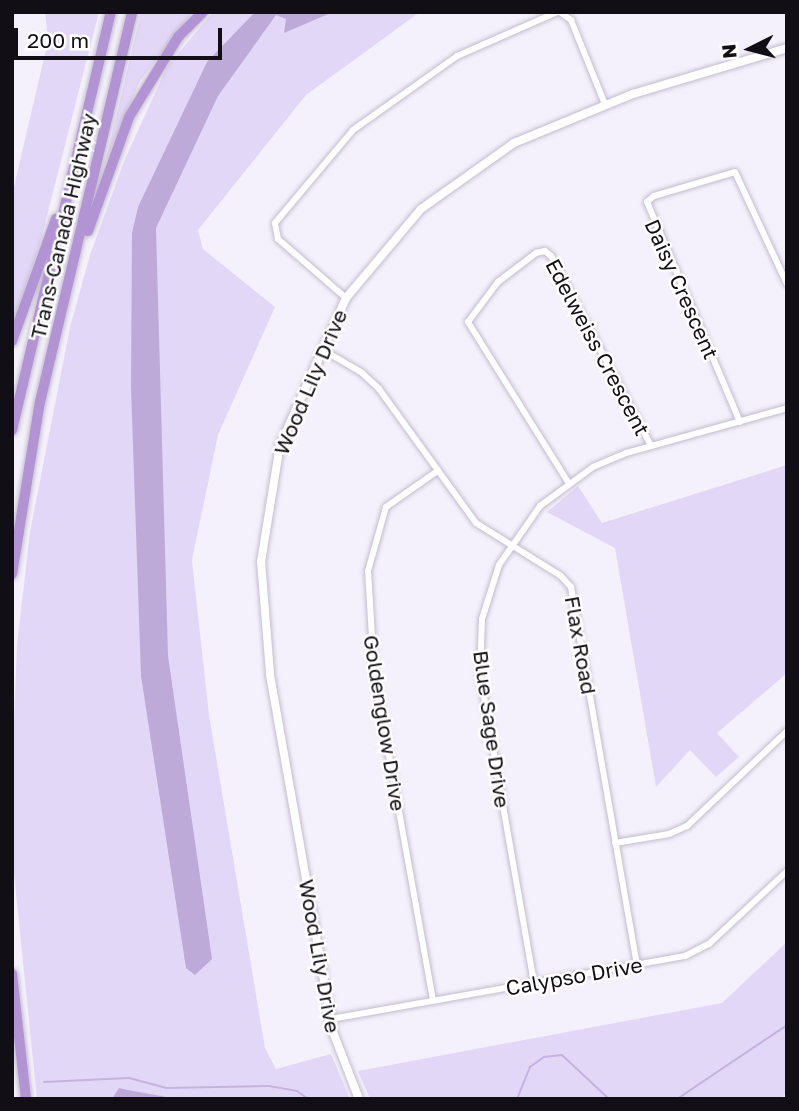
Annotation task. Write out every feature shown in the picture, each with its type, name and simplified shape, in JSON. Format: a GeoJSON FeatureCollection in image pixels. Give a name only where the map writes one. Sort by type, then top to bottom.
{"type":"FeatureCollection","features":[{"type":"Feature","properties":{"kind":"highway","name":"Trans-Canada Highway"},"geometry":{"type":"LineString","coordinates":[[12,430],[111,12]]}},
{"type":"Feature","properties":{"kind":"highway","name":"Trans-Canada Highway"},"geometry":{"type":"LineString","coordinates":[[12,574],[40,402],[132,12]]}},
{"type":"Feature","properties":{"kind":"highway"},"geometry":{"type":"LineString","coordinates":[[69,288],[129,117],[178,37],[203,12]]}},
{"type":"Feature","properties":{"kind":"highway"},"geometry":{"type":"LineString","coordinates":[[12,341],[75,165]]}},
{"type":"Feature","properties":{"kind":"highway"},"geometry":{"type":"LineString","coordinates":[[12,974],[26,1099]]}},
{"type":"Feature","properties":{"kind":"street"},"geometry":{"type":"LineString","coordinates":[[346,298],[278,239],[275,223],[353,130],[457,56],[559,12],[571,20],[605,104]]}},
{"type":"Feature","properties":{"kind":"street","name":"Wood Lily Drive"},"geometry":{"type":"LineString","coordinates":[[359,1099],[331,1019],[271,685],[261,569],[277,454],[346,298],[421,209],[509,146],[605,104],[787,48]]}},
{"type":"Feature","properties":{"kind":"street","name":"Daisy Crescent"},"geometry":{"type":"LineString","coordinates":[[740,422],[647,202],[654,195],[735,172],[787,284]]}},
{"type":"Feature","properties":{"kind":"street","name":"Edelweiss Crescent"},"geometry":{"type":"LineString","coordinates":[[568,482],[468,322],[498,282],[536,253],[545,251],[551,256],[651,446]]}},
{"type":"Feature","properties":{"kind":"street","name":"Flax Road"},"geometry":{"type":"LineString","coordinates":[[323,350],[371,380],[468,515],[508,547],[561,576],[572,587],[637,964]]}},
{"type":"Feature","properties":{"kind":"street","name":"Blue Sage Drive"},"geometry":{"type":"LineString","coordinates":[[534,983],[479,662],[485,605],[508,547],[540,506],[568,482],[603,461],[787,408]]}},
{"type":"Feature","properties":{"kind":"street","name":"Goldenglow Drive"},"geometry":{"type":"LineString","coordinates":[[433,1000],[374,671],[368,571],[386,507],[436,472]]}},
{"type":"Feature","properties":{"kind":"street"},"geometry":{"type":"LineString","coordinates":[[615,843],[669,834],[687,825],[787,731]]}},
{"type":"Feature","properties":{"kind":"street","name":"Calypso Drive"},"geometry":{"type":"LineString","coordinates":[[331,1019],[702,950],[787,871]]}},
{"type":"Feature","properties":{"kind":"shaded area"},"geometry":{"type":"Polygon","coordinates":[[[45,12],[99,12],[39,247],[12,326],[12,195],[48,41],[45,12]]]}},
{"type":"Feature","properties":{"kind":"shaded area"},"geometry":{"type":"Polygon","coordinates":[[[141,12],[193,12],[140,81],[105,163],[141,12]]]}},
{"type":"Feature","properties":{"kind":"shaded area"},"geometry":{"type":"Polygon","coordinates":[[[213,12],[420,12],[306,95],[198,230],[203,249],[275,307],[218,435],[192,560],[209,715],[265,1048],[276,1069],[331,1054],[350,1099],[37,1099],[14,874],[12,771],[17,645],[30,532],[70,327],[90,255],[125,159],[167,67],[213,12]]]}},
{"type":"Feature","properties":{"kind":"shaded area"},"geometry":{"type":"Polygon","coordinates":[[[255,12],[333,12],[284,33],[286,19],[276,15],[218,96],[156,228],[168,656],[212,959],[195,975],[186,968],[141,676],[131,388],[132,233],[138,207],[207,62],[255,12]]]}},
{"type":"Feature","properties":{"kind":"shaded area"},"geometry":{"type":"Polygon","coordinates":[[[787,465],[787,673],[717,733],[739,757],[716,777],[690,750],[656,787],[615,548],[547,512],[578,486],[602,523],[787,465]]]}},
{"type":"Feature","properties":{"kind":"shaded area"},"geometry":{"type":"Polygon","coordinates":[[[787,942],[787,1091],[782,1099],[370,1099],[358,1071],[722,1003],[787,942]]]}},
{"type":"Feature","properties":{"kind":"shaded area"},"geometry":{"type":"Polygon","coordinates":[[[119,1088],[128,1090],[177,1099],[112,1099],[119,1088]]]}},
{"type":"Feature","properties":{"kind":"waterway"},"geometry":{"type":"LineString","coordinates":[[677,1099],[787,1025]]}},
{"type":"Feature","properties":{"kind":"waterway"},"geometry":{"type":"LineString","coordinates":[[517,1099],[530,1067],[544,1057],[562,1055],[609,1099]]}},
{"type":"Feature","properties":{"kind":"waterway"},"geometry":{"type":"LineString","coordinates":[[44,1082],[129,1078],[166,1088],[269,1086],[297,1091],[308,1099]]}}]}
